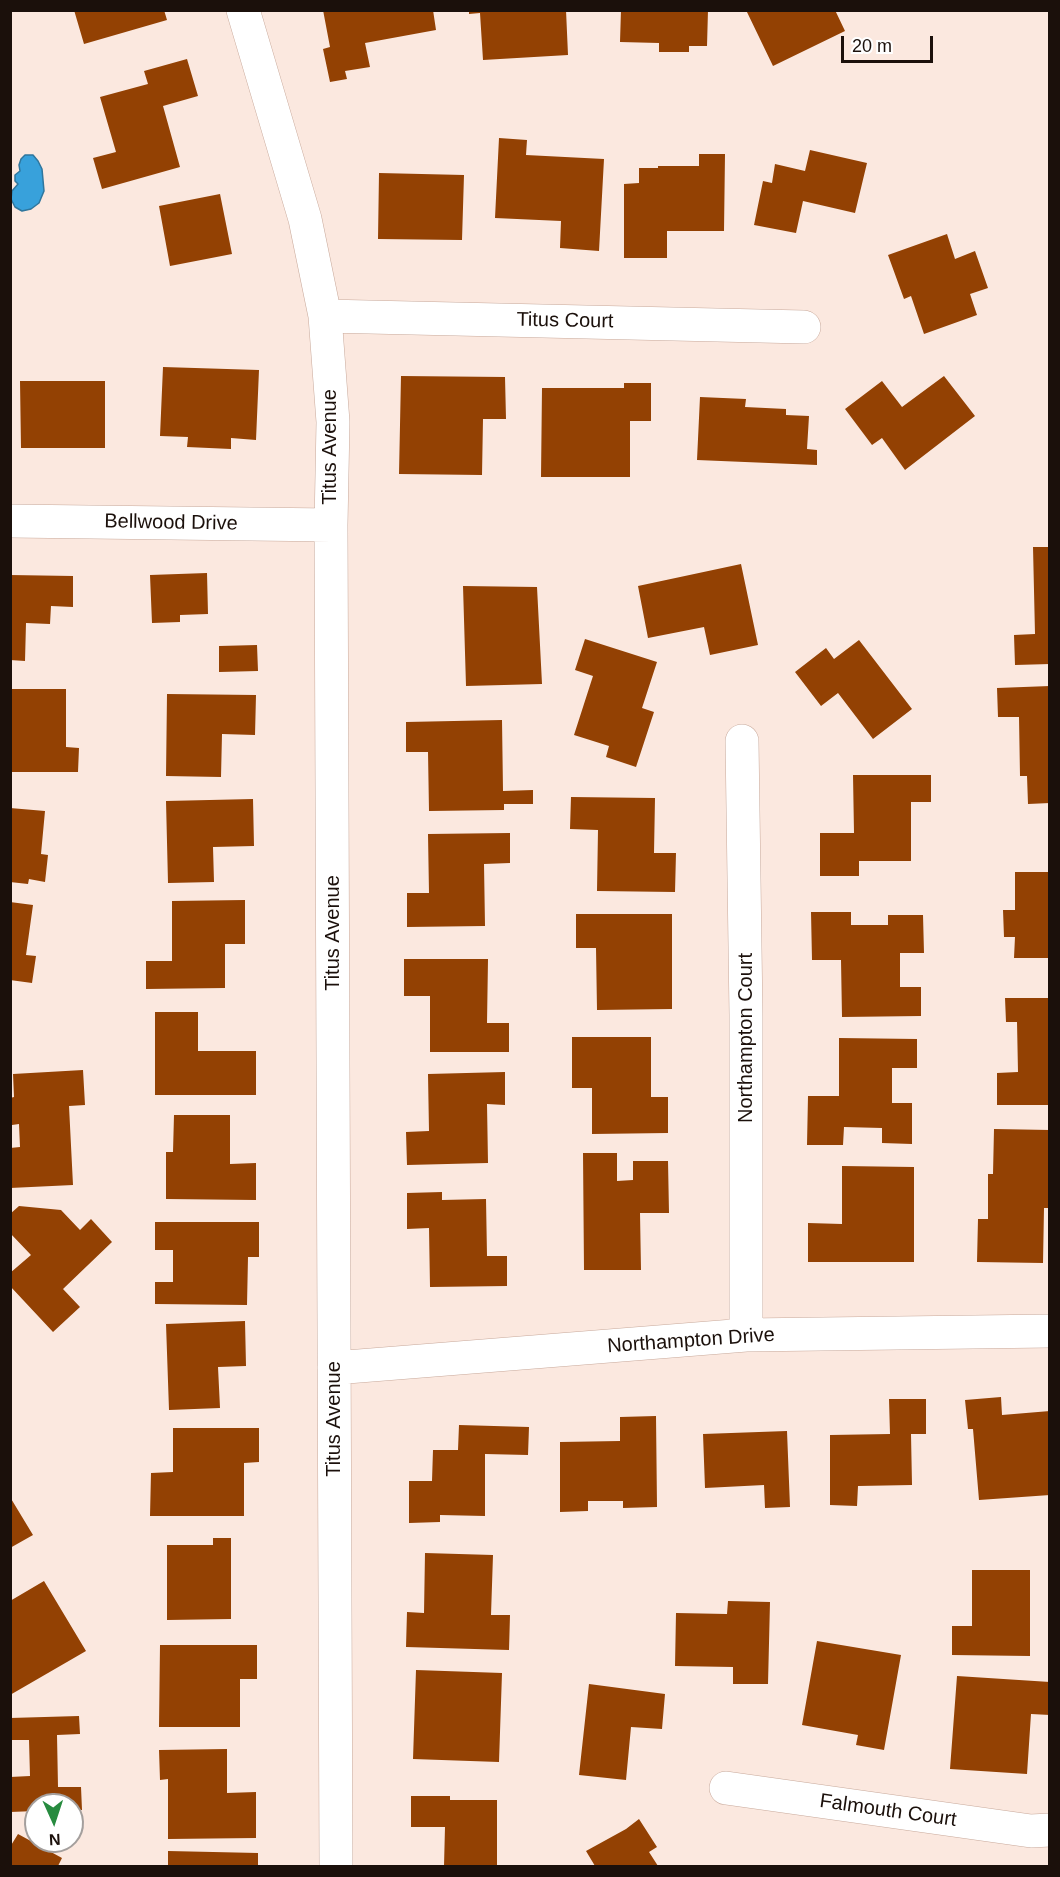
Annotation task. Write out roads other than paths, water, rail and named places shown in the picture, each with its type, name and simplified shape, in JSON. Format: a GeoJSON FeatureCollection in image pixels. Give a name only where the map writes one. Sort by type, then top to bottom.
{"type":"FeatureCollection","features":[{"type":"Feature","properties":{"kind":"street","name":"Titus Avenue"},"geometry":{"type":"LineString","coordinates":[[243,10],[305,219],[325,316],[333,422],[331,525],[336,1866]]}},
{"type":"Feature","properties":{"kind":"street","name":"Titus Court"},"geometry":{"type":"LineString","coordinates":[[325,316],[804,327]]}},
{"type":"Feature","properties":{"kind":"street","name":"Bellwood Drive"},"geometry":{"type":"LineString","coordinates":[[10,520],[331,525]]}},
{"type":"Feature","properties":{"kind":"street","name":"Northampton Court"},"geometry":{"type":"LineString","coordinates":[[742,741],[746,1015],[746,1335]]}},
{"type":"Feature","properties":{"kind":"street","name":"Northampton Drive"},"geometry":{"type":"LineString","coordinates":[[334,1368],[746,1335],[1050,1331]]}},
{"type":"Feature","properties":{"kind":"street","name":"Falmouth Court"},"geometry":{"type":"LineString","coordinates":[[726,1788],[1031,1831],[1050,1830]]}},
{"type":"Feature","properties":{"kind":"water"},"geometry":{"type":"Polygon","coordinates":[[[25,155],[33,155],[38,161],[42,169],[44,191],[39,203],[31,209],[22,211],[15,207],[11,199],[12,191],[18,184],[15,181],[15,175],[20,171],[19,165],[25,155]]]}}]}
